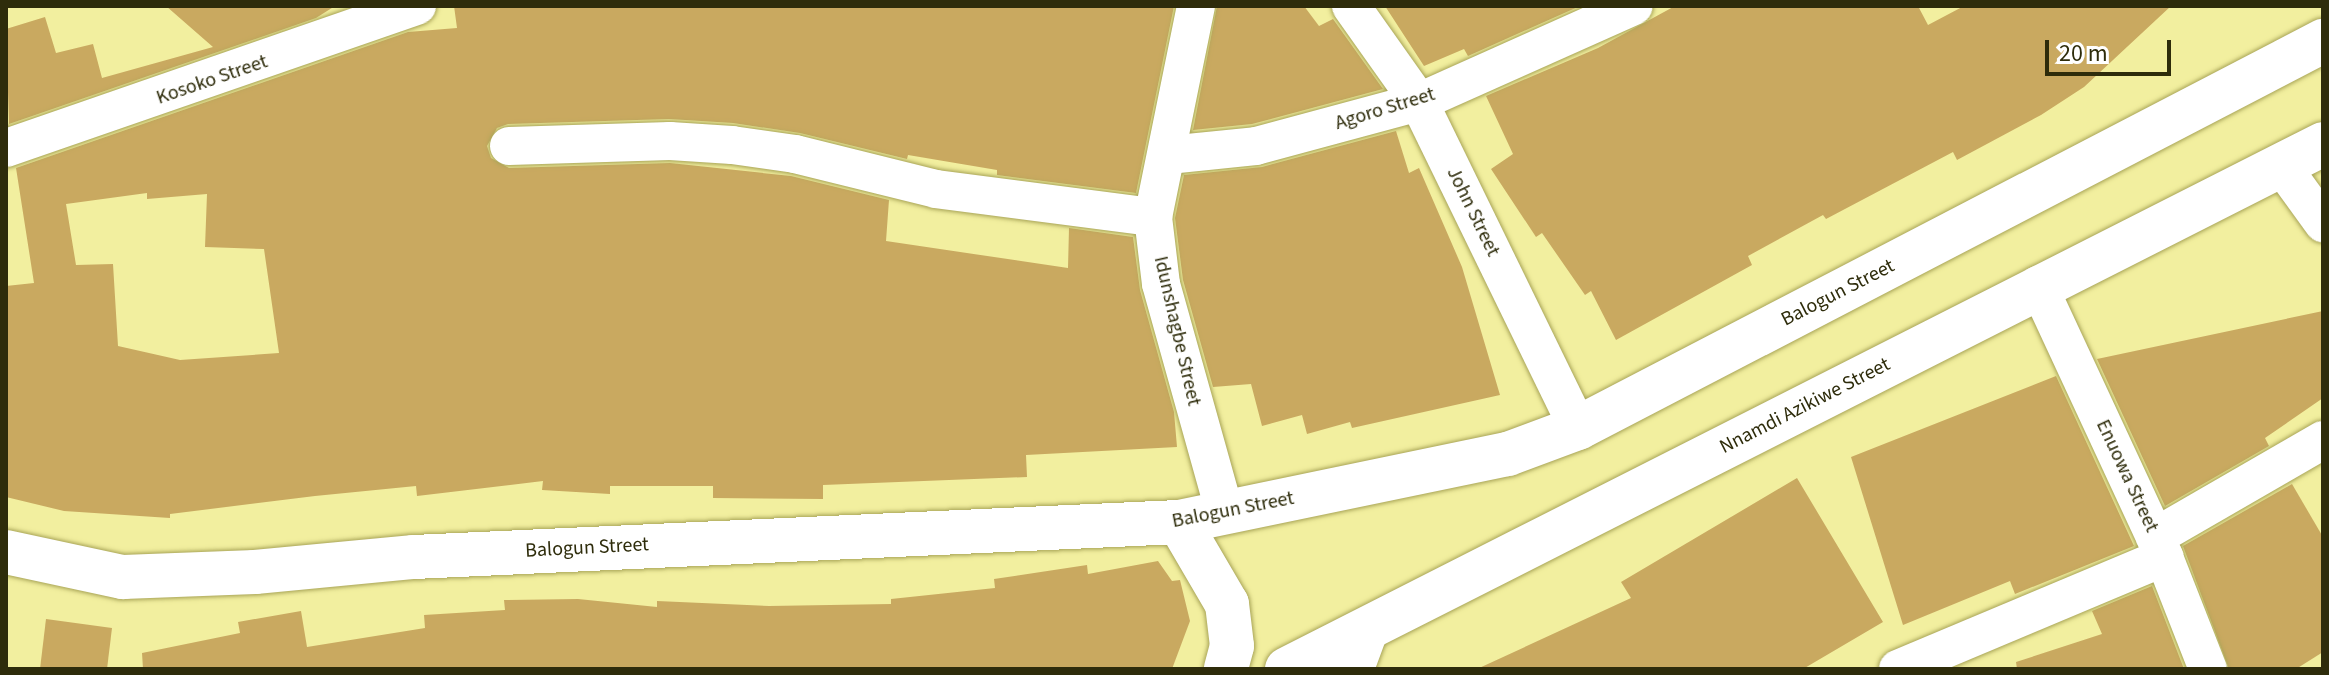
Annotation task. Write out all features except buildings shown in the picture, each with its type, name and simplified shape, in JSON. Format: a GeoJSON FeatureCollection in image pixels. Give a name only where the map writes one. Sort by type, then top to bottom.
{"type":"FeatureCollection","features":[{"type":"Feature","properties":{"kind":"main road","name":"Balogun Street"},"geometry":{"type":"LineString","coordinates":[[6,552],[123,577],[255,572],[509,552],[1179,522],[1508,454],[1578,428],[2319,43]]}},
{"type":"Feature","properties":{"kind":"main road","name":"Nnamdi Azikiwe Street"},"geometry":{"type":"LineString","coordinates":[[1287,669],[1362,650],[1660,481],[2038,285],[2323,144]]}},
{"type":"Feature","properties":{"kind":"main road"},"geometry":{"type":"LineString","coordinates":[[1179,522],[1227,604],[1232,646],[1226,669]]}},
{"type":"Feature","properties":{"kind":"street","name":"Kosoko Street"},"geometry":{"type":"LineString","coordinates":[[6,148],[352,19],[417,6]]}},
{"type":"Feature","properties":{"kind":"street","name":"Idunshagbe Street"},"geometry":{"type":"LineString","coordinates":[[1196,6],[1153,217],[1161,284],[1225,513]]}},
{"type":"Feature","properties":{"kind":"street","name":"John Street"},"geometry":{"type":"LineString","coordinates":[[1351,6],[1419,102],[1578,428]]}},
{"type":"Feature","properties":{"kind":"street","name":"Agoro Street"},"geometry":{"type":"LineString","coordinates":[[1168,155],[1256,146],[1419,102],[1634,6]]}},
{"type":"Feature","properties":{"kind":"street"},"geometry":{"type":"LineString","coordinates":[[509,146],[670,141],[732,145],[795,154],[936,189],[1153,217]]}},
{"type":"Feature","properties":{"kind":"street"},"geometry":{"type":"LineString","coordinates":[[2281,165],[2323,223]]}},
{"type":"Feature","properties":{"kind":"street","name":"Enuowa Street"},"geometry":{"type":"LineString","coordinates":[[2038,285],[2160,547],[2208,669]]}},
{"type":"Feature","properties":{"kind":"street"},"geometry":{"type":"LineString","coordinates":[[1898,669],[2160,547],[2323,440]]}}]}
